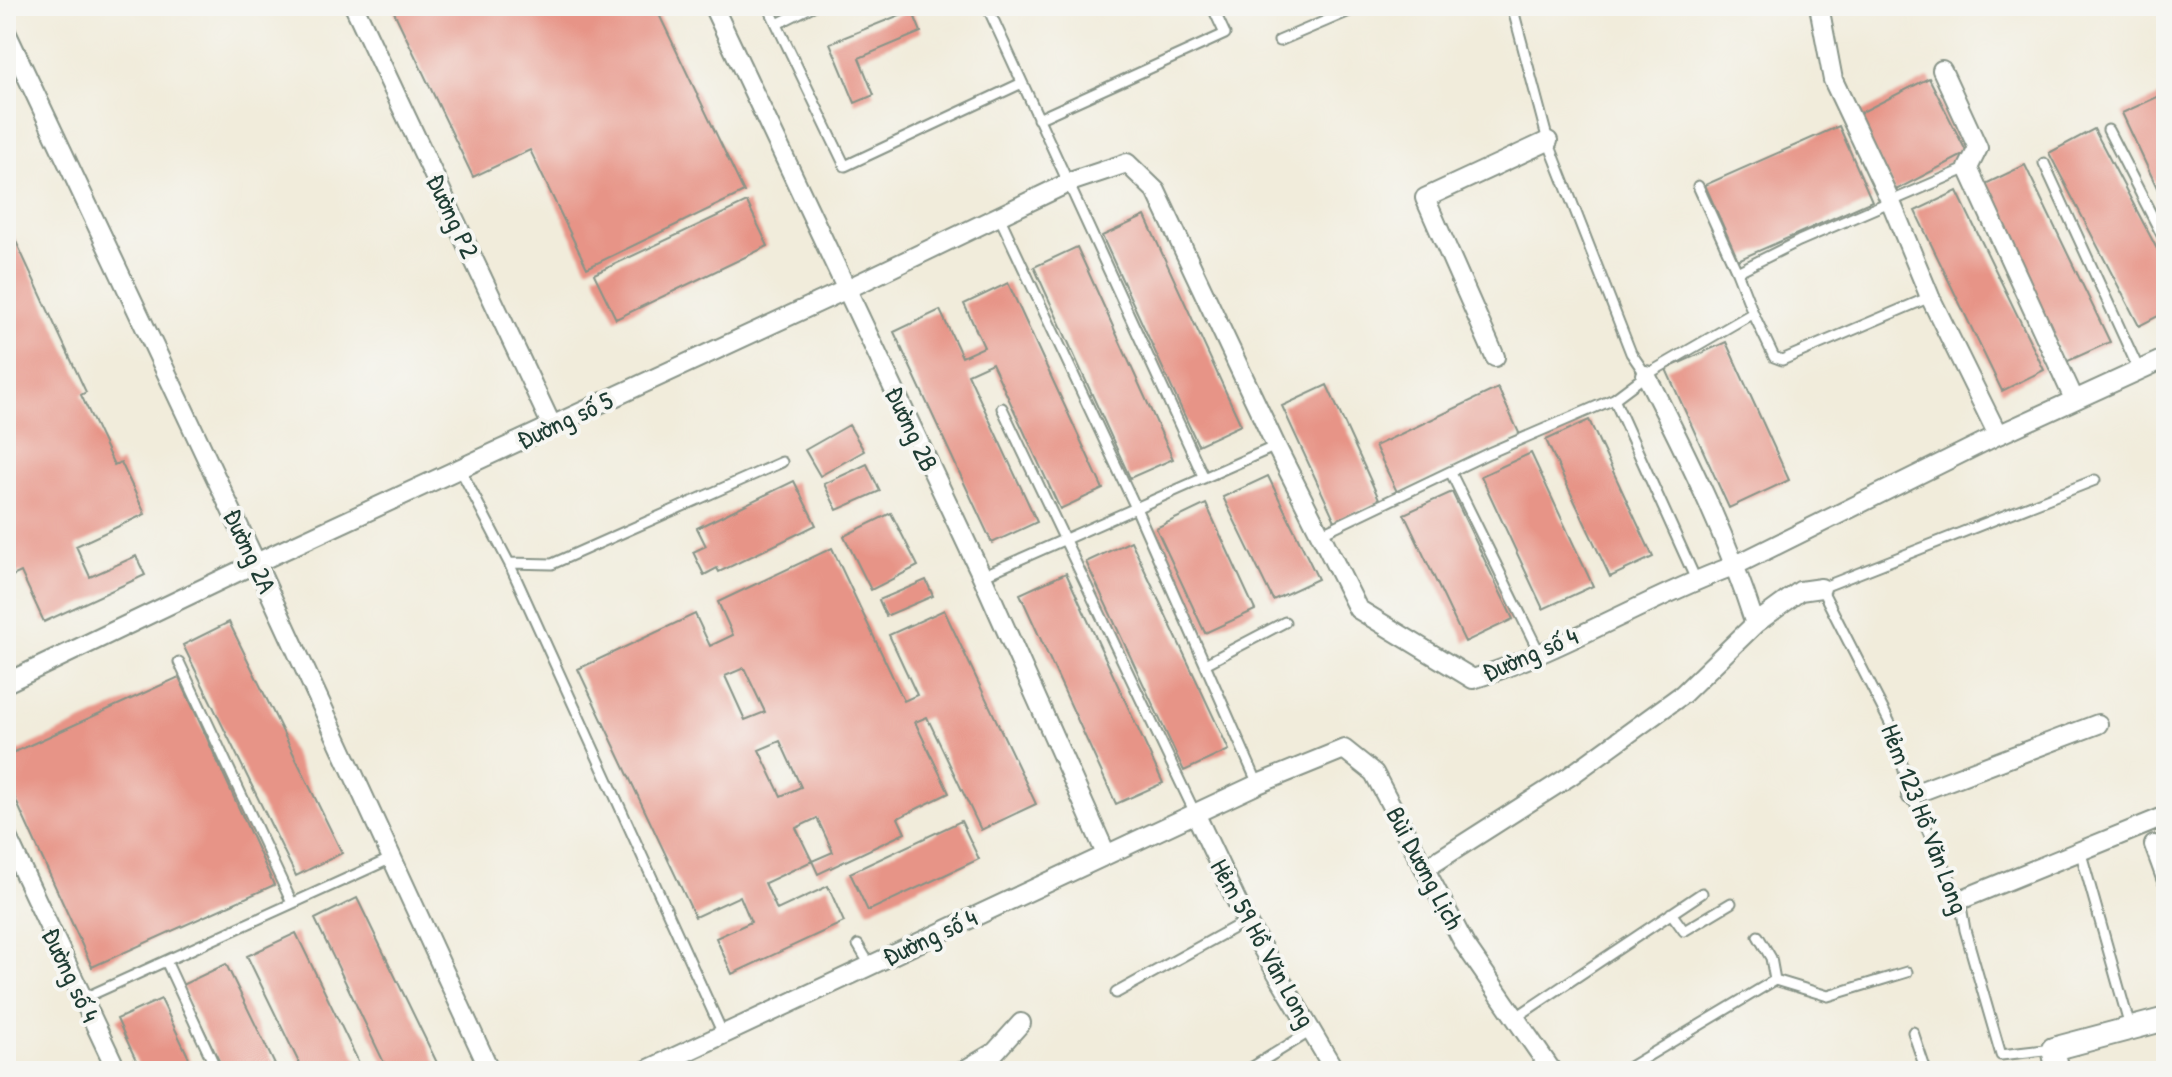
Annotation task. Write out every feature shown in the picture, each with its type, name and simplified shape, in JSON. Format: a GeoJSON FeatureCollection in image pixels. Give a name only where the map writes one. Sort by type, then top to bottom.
{"type":"FeatureCollection","features":[{"type":"Feature","properties":{"kind":"street","name":"Đường P2"},"geometry":{"type":"LineString","coordinates":[[354,6],[552,426]]}},
{"type":"Feature","properties":{"kind":"street","name":"Đường 2B"},"geometry":{"type":"LineString","coordinates":[[713,6],[982,576],[1106,854]]}},
{"type":"Feature","properties":{"kind":"street"},"geometry":{"type":"LineString","coordinates":[[1819,6],[1833,80],[1890,200],[1930,297],[1998,435]]}},
{"type":"Feature","properties":{"kind":"street","name":"Đường 2A"},"geometry":{"type":"LineString","coordinates":[[6,32],[11,57],[256,563],[490,1071]]}},
{"type":"Feature","properties":{"kind":"street"},"geometry":{"type":"LineString","coordinates":[[1942,70],[1978,148],[1968,168],[2074,399]]}},
{"type":"Feature","properties":{"kind":"street"},"geometry":{"type":"LineString","coordinates":[[1495,357],[1425,198],[1548,141]]}},
{"type":"Feature","properties":{"kind":"street","name":"Đường số 5"},"geometry":{"type":"LineString","coordinates":[[6,683],[1070,182],[1127,163]]}},
{"type":"Feature","properties":{"kind":"street","name":"Đường số 4"},"geometry":{"type":"LineString","coordinates":[[1127,163],[1156,191],[1276,446],[1358,609],[1473,679],[1518,665],[1696,580],[1736,565],[1998,435],[2166,358]]}},
{"type":"Feature","properties":{"kind":"street"},"geometry":{"type":"LineString","coordinates":[[1646,375],[1702,486],[1736,565],[1755,624]]}},
{"type":"Feature","properties":{"kind":"street"},"geometry":{"type":"LineString","coordinates":[[1426,868],[1570,776],[1683,694],[1755,624],[1800,591],[1821,588]]}},
{"type":"Feature","properties":{"kind":"street"},"geometry":{"type":"LineString","coordinates":[[1911,795],[2098,724]]}},
{"type":"Feature","properties":{"kind":"street","name":"Bùi Dương Lịch"},"geometry":{"type":"LineString","coordinates":[[1258,784],[1344,749],[1374,773],[1465,945],[1515,1018],[1543,1068]]}},
{"type":"Feature","properties":{"kind":"street","name":"Đường số 4"},"geometry":{"type":"LineString","coordinates":[[645,1071],[1258,784]]}},
{"type":"Feature","properties":{"kind":"street","name":"Hẻm 59 Hồ Văn Long"},"geometry":{"type":"LineString","coordinates":[[1195,813],[1246,921],[1335,1071]]}},
{"type":"Feature","properties":{"kind":"street"},"geometry":{"type":"LineString","coordinates":[[1960,900],[2157,819]]}},
{"type":"Feature","properties":{"kind":"street","name":"Đường số 4"},"geometry":{"type":"LineString","coordinates":[[6,835],[117,1071]]}},
{"type":"Feature","properties":{"kind":"street"},"geometry":{"type":"LineString","coordinates":[[2154,845],[2166,878]]}},
{"type":"Feature","properties":{"kind":"street"},"geometry":{"type":"LineString","coordinates":[[2056,1060],[2130,1027],[2166,1019]]}},
{"type":"Feature","properties":{"kind":"street"},"geometry":{"type":"LineString","coordinates":[[963,1071],[995,1052],[1021,1023]]}},
{"type":"Feature","properties":{"kind":"lane"},"geometry":{"type":"LineString","coordinates":[[768,6],[845,166],[1022,83]]}},
{"type":"Feature","properties":{"kind":"lane"},"geometry":{"type":"LineString","coordinates":[[777,24],[813,6]]}},
{"type":"Feature","properties":{"kind":"lane"},"geometry":{"type":"LineString","coordinates":[[987,6],[1204,478]]}},
{"type":"Feature","properties":{"kind":"lane"},"geometry":{"type":"LineString","coordinates":[[1038,119],[1225,34],[1212,6]]}},
{"type":"Feature","properties":{"kind":"lane"},"geometry":{"type":"LineString","coordinates":[[1279,41],[1361,6]]}},
{"type":"Feature","properties":{"kind":"lane"},"geometry":{"type":"LineString","coordinates":[[1512,6],[1548,141],[1631,353],[1646,375]]}},
{"type":"Feature","properties":{"kind":"lane"},"geometry":{"type":"LineString","coordinates":[[2108,130],[2166,243]]}},
{"type":"Feature","properties":{"kind":"lane"},"geometry":{"type":"LineString","coordinates":[[2044,163],[2139,370]]}},
{"type":"Feature","properties":{"kind":"lane"},"geometry":{"type":"LineString","coordinates":[[1737,272],[1890,200],[1968,168]]}},
{"type":"Feature","properties":{"kind":"lane"},"geometry":{"type":"LineString","coordinates":[[1698,186],[1774,357],[1782,360],[1930,297]]}},
{"type":"Feature","properties":{"kind":"lane"},"geometry":{"type":"LineString","coordinates":[[999,216],[1136,508],[1258,784]]}},
{"type":"Feature","properties":{"kind":"lane"},"geometry":{"type":"LineString","coordinates":[[1320,534],[1489,453],[1614,399],[1646,375],[1753,313]]}},
{"type":"Feature","properties":{"kind":"lane"},"geometry":{"type":"LineString","coordinates":[[1614,399],[1696,580]]}},
{"type":"Feature","properties":{"kind":"lane"},"geometry":{"type":"LineString","coordinates":[[1002,408],[1195,813]]}},
{"type":"Feature","properties":{"kind":"lane"},"geometry":{"type":"LineString","coordinates":[[982,576],[1276,446]]}},
{"type":"Feature","properties":{"kind":"lane"},"geometry":{"type":"LineString","coordinates":[[509,563],[552,564],[782,462]]}},
{"type":"Feature","properties":{"kind":"lane"},"geometry":{"type":"LineString","coordinates":[[460,469],[509,563],[723,1034]]}},
{"type":"Feature","properties":{"kind":"lane"},"geometry":{"type":"LineString","coordinates":[[1451,473],[1540,654]]}},
{"type":"Feature","properties":{"kind":"lane"},"geometry":{"type":"LineString","coordinates":[[1821,588],[2095,480]]}},
{"type":"Feature","properties":{"kind":"lane","name":"Hẻm 123 Hồ Văn Long"},"geometry":{"type":"LineString","coordinates":[[1821,588],[1891,725],[1911,795],[1960,900],[1965,930],[2001,1055],[2056,1060]]}},
{"type":"Feature","properties":{"kind":"lane"},"geometry":{"type":"LineString","coordinates":[[1205,664],[1285,622]]}},
{"type":"Feature","properties":{"kind":"lane"},"geometry":{"type":"LineString","coordinates":[[179,662],[292,903]]}},
{"type":"Feature","properties":{"kind":"lane"},"geometry":{"type":"LineString","coordinates":[[2080,849],[2130,1027]]}},
{"type":"Feature","properties":{"kind":"lane"},"geometry":{"type":"LineString","coordinates":[[82,1000],[392,858]]}},
{"type":"Feature","properties":{"kind":"lane"},"geometry":{"type":"LineString","coordinates":[[1515,1018],[1702,893]]}},
{"type":"Feature","properties":{"kind":"lane"},"geometry":{"type":"LineString","coordinates":[[1671,913],[1684,931],[1731,903]]}},
{"type":"Feature","properties":{"kind":"lane"},"geometry":{"type":"LineString","coordinates":[[1116,993],[1246,921]]}},
{"type":"Feature","properties":{"kind":"lane"},"geometry":{"type":"LineString","coordinates":[[1758,936],[1771,958],[1775,980]]}},
{"type":"Feature","properties":{"kind":"lane"},"geometry":{"type":"LineString","coordinates":[[858,945],[870,965]]}},
{"type":"Feature","properties":{"kind":"lane"},"geometry":{"type":"LineString","coordinates":[[166,961],[217,1071]]}},
{"type":"Feature","properties":{"kind":"lane"},"geometry":{"type":"LineString","coordinates":[[1623,1071],[1775,980],[1828,996],[1907,972]]}},
{"type":"Feature","properties":{"kind":"lane"},"geometry":{"type":"LineString","coordinates":[[1246,1071],[1311,1031]]}},
{"type":"Feature","properties":{"kind":"lane"},"geometry":{"type":"LineString","coordinates":[[1913,1032],[1926,1071]]}},
{"type":"Feature","properties":{"kind":"building"},"geometry":{"type":"Polygon","coordinates":[[[407,6],[655,6],[744,192],[587,268],[530,150],[473,177],[394,12],[407,6]]]}},
{"type":"Feature","properties":{"kind":"building"},"geometry":{"type":"Polygon","coordinates":[[[912,10],[921,32],[859,58],[874,95],[855,103],[830,43],[912,10]]]}},
{"type":"Feature","properties":{"kind":"building"},"geometry":{"type":"Polygon","coordinates":[[[1929,78],[1967,153],[1894,191],[1856,115],[1929,78]]]}},
{"type":"Feature","properties":{"kind":"building"},"geometry":{"type":"Polygon","coordinates":[[[2166,93],[2166,207],[2122,113],[2166,93]]]}},
{"type":"Feature","properties":{"kind":"building"},"geometry":{"type":"Polygon","coordinates":[[[1839,126],[1872,201],[1738,260],[1705,185],[1839,126]]]}},
{"type":"Feature","properties":{"kind":"building"},"geometry":{"type":"Polygon","coordinates":[[[2094,129],[2166,266],[2166,312],[2139,326],[2049,153],[2094,129]]]}},
{"type":"Feature","properties":{"kind":"building"},"geometry":{"type":"Polygon","coordinates":[[[2025,165],[2110,342],[2066,362],[1981,186],[2025,165]]]}},
{"type":"Feature","properties":{"kind":"building"},"geometry":{"type":"Polygon","coordinates":[[[1957,191],[2044,370],[2002,391],[1915,211],[1957,191]]]}},
{"type":"Feature","properties":{"kind":"building"},"geometry":{"type":"Polygon","coordinates":[[[747,202],[768,246],[616,319],[594,274],[747,202]]]}},
{"type":"Feature","properties":{"kind":"building"},"geometry":{"type":"Polygon","coordinates":[[[1145,216],[1241,425],[1198,445],[1102,236],[1145,216]]]}},
{"type":"Feature","properties":{"kind":"building"},"geometry":{"type":"Polygon","coordinates":[[[6,220],[86,392],[81,395],[114,465],[121,462],[145,514],[76,546],[90,577],[136,556],[145,575],[44,622],[21,572],[6,579],[6,220]]]}},
{"type":"Feature","properties":{"kind":"building"},"geometry":{"type":"Polygon","coordinates":[[[1077,247],[1173,459],[1130,478],[1034,267],[1077,247]]]}},
{"type":"Feature","properties":{"kind":"building"},"geometry":{"type":"Polygon","coordinates":[[[1008,283],[1103,489],[1060,509],[992,363],[968,374],[1037,522],[992,543],[894,332],[940,310],[962,357],[984,347],[964,304],[1008,283]]]}},
{"type":"Feature","properties":{"kind":"building"},"geometry":{"type":"Polygon","coordinates":[[[1726,342],[1789,480],[1729,508],[1666,369],[1726,342]]]}},
{"type":"Feature","properties":{"kind":"building"},"geometry":{"type":"Polygon","coordinates":[[[1327,385],[1380,501],[1335,521],[1282,406],[1327,385]]]}},
{"type":"Feature","properties":{"kind":"building"},"geometry":{"type":"Polygon","coordinates":[[[1498,388],[1520,435],[1397,492],[1375,446],[1498,388]]]}},
{"type":"Feature","properties":{"kind":"building"},"geometry":{"type":"Polygon","coordinates":[[[1589,420],[1653,557],[1610,577],[1546,440],[1589,420]]]}},
{"type":"Feature","properties":{"kind":"building"},"geometry":{"type":"Polygon","coordinates":[[[849,425],[864,451],[820,476],[805,450],[849,425]]]}},
{"type":"Feature","properties":{"kind":"building"},"geometry":{"type":"Polygon","coordinates":[[[1531,453],[1593,586],[1543,609],[1481,476],[1531,453]]]}},
{"type":"Feature","properties":{"kind":"building"},"geometry":{"type":"Polygon","coordinates":[[[867,464],[880,491],[837,510],[824,484],[867,464]]]}},
{"type":"Feature","properties":{"kind":"building"},"geometry":{"type":"Polygon","coordinates":[[[1268,476],[1318,579],[1273,600],[1223,497],[1268,476]]]}},
{"type":"Feature","properties":{"kind":"building"},"geometry":{"type":"Polygon","coordinates":[[[794,481],[816,525],[719,572],[717,568],[704,575],[693,552],[706,546],[697,528],[794,481]]]}},
{"type":"Feature","properties":{"kind":"building"},"geometry":{"type":"Polygon","coordinates":[[[1452,492],[1513,619],[1465,642],[1404,514],[1452,492]]]}},
{"type":"Feature","properties":{"kind":"building"},"geometry":{"type":"Polygon","coordinates":[[[1206,504],[1255,610],[1205,633],[1156,528],[1206,504]]]}},
{"type":"Feature","properties":{"kind":"building"},"geometry":{"type":"Polygon","coordinates":[[[891,513],[918,566],[871,590],[844,536],[891,513]]]}},
{"type":"Feature","properties":{"kind":"building"},"geometry":{"type":"Polygon","coordinates":[[[1131,541],[1229,750],[1184,771],[1086,562],[1131,541]]]}},
{"type":"Feature","properties":{"kind":"building"},"geometry":{"type":"Polygon","coordinates":[[[832,548],[904,701],[917,695],[889,635],[944,610],[1036,804],[981,830],[927,717],[915,722],[949,793],[898,818],[905,833],[818,874],[812,861],[765,883],[777,910],[828,886],[844,922],[732,974],[716,938],[751,922],[740,896],[695,917],[578,669],[695,614],[710,646],[733,635],[718,602],[832,548]],[[744,668],[725,676],[745,720],[765,712],[744,668]],[[780,741],[759,750],[781,796],[801,787],[780,741]],[[817,818],[796,828],[812,861],[833,852],[817,818]]]}},
{"type":"Feature","properties":{"kind":"building"},"geometry":{"type":"Polygon","coordinates":[[[1066,573],[1163,783],[1116,804],[1020,594],[1066,573]]]}},
{"type":"Feature","properties":{"kind":"building"},"geometry":{"type":"Polygon","coordinates":[[[926,580],[933,596],[886,616],[879,600],[926,580]]]}},
{"type":"Feature","properties":{"kind":"building"},"geometry":{"type":"Polygon","coordinates":[[[229,622],[342,853],[296,876],[183,645],[229,622]]]}},
{"type":"Feature","properties":{"kind":"building"},"geometry":{"type":"Polygon","coordinates":[[[179,677],[274,885],[92,967],[6,779],[6,756],[179,677]]]}},
{"type":"Feature","properties":{"kind":"building"},"geometry":{"type":"Polygon","coordinates":[[[961,821],[979,859],[868,911],[850,873],[961,821]]]}},
{"type":"Feature","properties":{"kind":"building"},"geometry":{"type":"Polygon","coordinates":[[[357,898],[441,1071],[388,1071],[315,919],[357,898]]]}},
{"type":"Feature","properties":{"kind":"building"},"geometry":{"type":"Polygon","coordinates":[[[296,933],[363,1071],[303,1071],[247,956],[296,933]]]}},
{"type":"Feature","properties":{"kind":"building"},"geometry":{"type":"Polygon","coordinates":[[[226,964],[278,1071],[224,1071],[182,985],[226,964]]]}},
{"type":"Feature","properties":{"kind":"building"},"geometry":{"type":"Polygon","coordinates":[[[161,999],[195,1071],[141,1071],[117,1019],[161,999]]]}}]}
